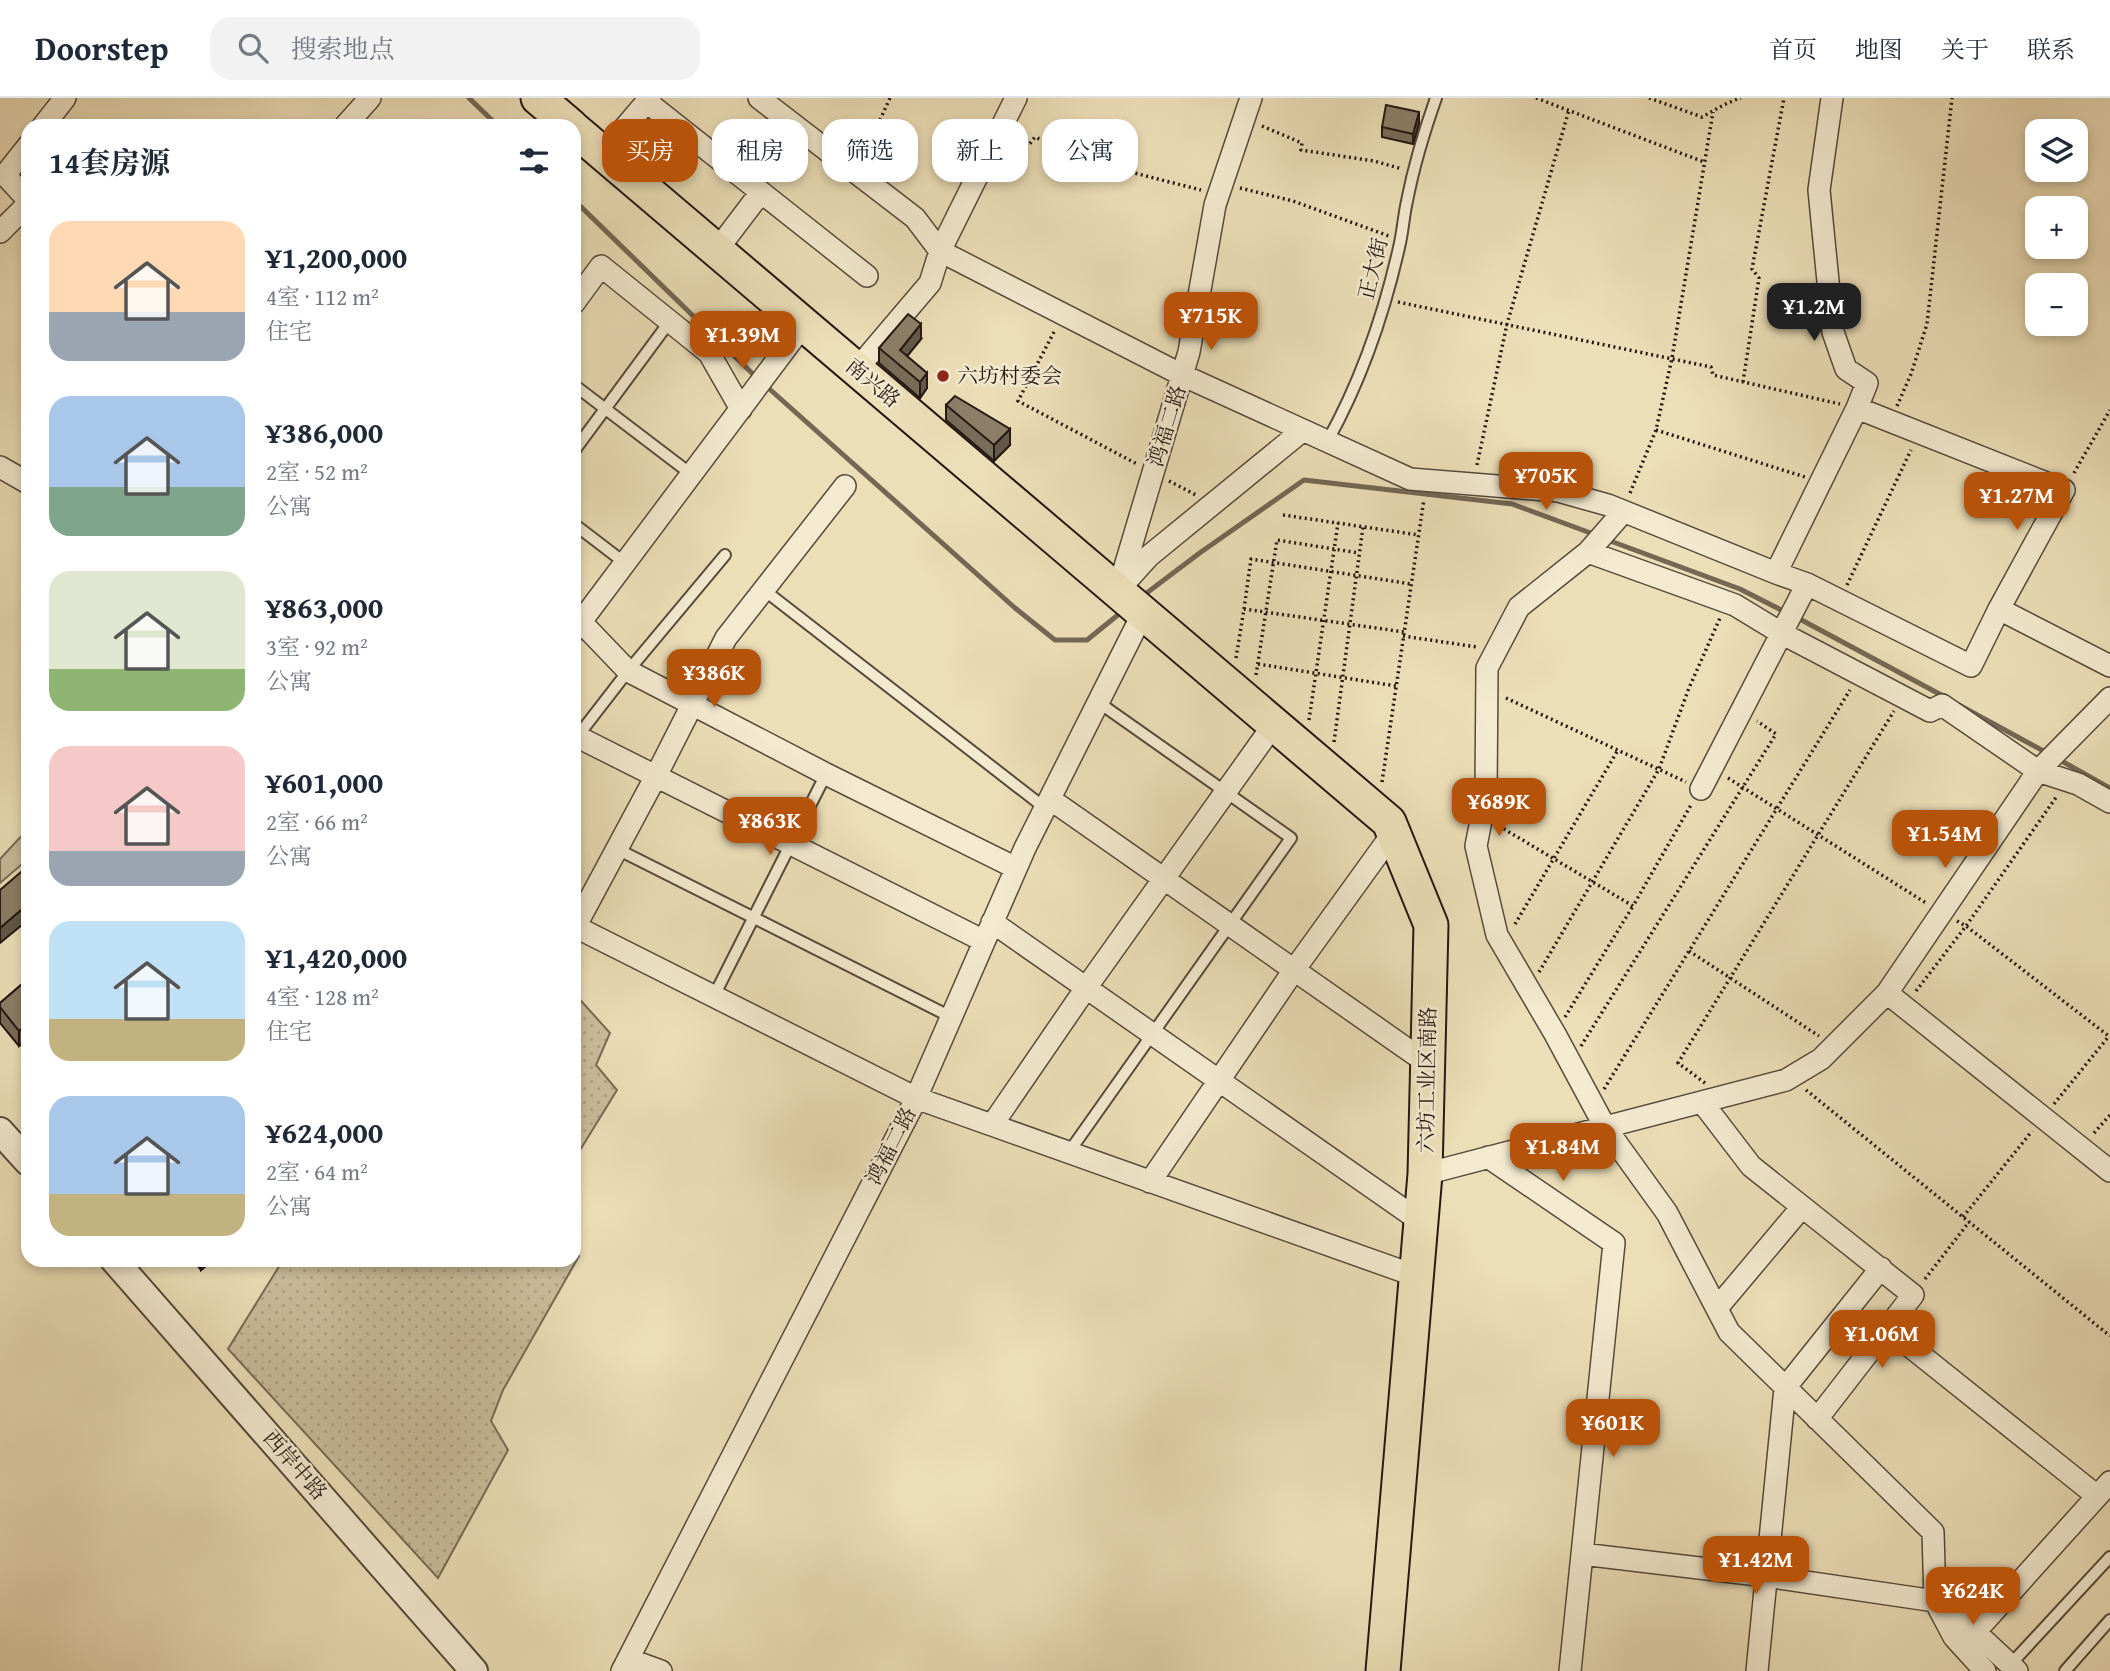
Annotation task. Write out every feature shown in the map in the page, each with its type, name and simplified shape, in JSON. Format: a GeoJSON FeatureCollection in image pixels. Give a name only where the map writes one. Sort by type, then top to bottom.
{"type":"FeatureCollection","features":[{"type":"Feature","properties":{"kind":"main road","name":"南兴路"},"geometry":{"type":"LineString","coordinates":[[538,98],[563,119]]}},
{"type":"Feature","properties":{"kind":"main road","name":"南兴路"},"geometry":{"type":"LineString","coordinates":[[581,135],[602,152]]}},
{"type":"Feature","properties":{"kind":"main road","name":"南兴路"},"geometry":{"type":"LineString","coordinates":[[637,182],[1131,602]]}},
{"type":"Feature","properties":{"kind":"main road","name":"六坊工业区南路"},"geometry":{"type":"LineString","coordinates":[[1131,602],[1385,822],[1431,925],[1424,1174],[1383,1671]]}},
{"type":"Feature","properties":{"kind":"street"},"geometry":{"type":"LineString","coordinates":[[48,119],[65,98]]}},
{"type":"Feature","properties":{"kind":"street"},"geometry":{"type":"LineString","coordinates":[[351,119],[370,98]]}},
{"type":"Feature","properties":{"kind":"street"},"geometry":{"type":"LineString","coordinates":[[759,98],[822,147]]}},
{"type":"Feature","properties":{"kind":"street"},"geometry":{"type":"LineString","coordinates":[[1006,119],[1016,98]]}},
{"type":"Feature","properties":{"kind":"street","name":"鸿福二路"},"geometry":{"type":"LineString","coordinates":[[625,1665],[916,1098],[1016,868],[1098,702],[1131,602],[1153,472],[1189,352],[1220,189],[1251,98]]}},
{"type":"Feature","properties":{"kind":"street"},"geometry":{"type":"LineString","coordinates":[[1776,573],[1867,383],[1846,369],[1832,332],[1819,190],[1832,98]]}},
{"type":"Feature","properties":{"kind":"street"},"geometry":{"type":"LineString","coordinates":[[632,119],[648,100],[867,276]]}},
{"type":"Feature","properties":{"kind":"street"},"geometry":{"type":"LineString","coordinates":[[21,155],[5,175],[21,194]]}},
{"type":"Feature","properties":{"kind":"street"},"geometry":{"type":"LineString","coordinates":[[867,182],[915,218],[940,251],[1182,375],[1410,480],[1558,491],[1623,512],[1807,584],[1971,666],[2064,490],[1857,408]]}},
{"type":"Feature","properties":{"kind":"street"},"geometry":{"type":"LineString","coordinates":[[857,369],[929,283],[940,251],[974,182]]}},
{"type":"Feature","properties":{"kind":"street"},"geometry":{"type":"LineString","coordinates":[[717,250],[761,192]]}},
{"type":"Feature","properties":{"kind":"street"},"geometry":{"type":"LineString","coordinates":[[0,232],[21,210]]}},
{"type":"Feature","properties":{"kind":"street"},"geometry":{"type":"LineString","coordinates":[[581,293],[601,266],[709,353],[741,409]]}},
{"type":"Feature","properties":{"kind":"street"},"geometry":{"type":"LineString","coordinates":[[581,622],[804,324]]}},
{"type":"Feature","properties":{"kind":"street"},"geometry":{"type":"LineString","coordinates":[[1131,602],[1149,556],[1302,431]]}},
{"type":"Feature","properties":{"kind":"street"},"geometry":{"type":"LineString","coordinates":[[0,467],[21,478]]}},
{"type":"Feature","properties":{"kind":"street"},"geometry":{"type":"LineString","coordinates":[[581,916],[726,638],[845,486]]}},
{"type":"Feature","properties":{"kind":"street"},"geometry":{"type":"LineString","coordinates":[[1623,512],[1588,552],[1519,607],[1487,668],[1486,795],[1476,846],[1497,935],[1605,1127],[1667,1213],[1729,1332],[1933,1532],[1935,1601],[1954,1637],[1985,1671]]}},
{"type":"Feature","properties":{"kind":"street"},"geometry":{"type":"LineString","coordinates":[[1588,552],[1735,605],[1930,711],[1942,705],[2038,771],[2078,783],[2110,802]]}},
{"type":"Feature","properties":{"kind":"street"},"geometry":{"type":"LineString","coordinates":[[1701,789],[1807,584]]}},
{"type":"Feature","properties":{"kind":"street"},"geometry":{"type":"LineString","coordinates":[[1999,610],[2110,666]]}},
{"type":"Feature","properties":{"kind":"street"},"geometry":{"type":"LineString","coordinates":[[581,629],[628,671],[826,774],[1016,868]]}},
{"type":"Feature","properties":{"kind":"street"},"geometry":{"type":"LineString","coordinates":[[1424,1174],[1724,1097],[1791,1077],[1821,1059],[1887,993],[2038,771],[2110,698]]}},
{"type":"Feature","properties":{"kind":"street"},"geometry":{"type":"LineString","coordinates":[[992,1125],[1226,791],[1252,706]]}},
{"type":"Feature","properties":{"kind":"street"},"geometry":{"type":"LineString","coordinates":[[581,741],[790,843],[988,932],[1086,988],[1420,1221]]}},
{"type":"Feature","properties":{"kind":"street"},"geometry":{"type":"LineString","coordinates":[[1047,804],[1163,878],[1427,1063]]}},
{"type":"Feature","properties":{"kind":"street"},"geometry":{"type":"LineString","coordinates":[[1150,1182],[1294,970],[1385,822]]}},
{"type":"Feature","properties":{"kind":"street"},"geometry":{"type":"LineString","coordinates":[[581,930],[916,1098],[1416,1276]]}},
{"type":"Feature","properties":{"kind":"street"},"geometry":{"type":"LineString","coordinates":[[1887,993],[2110,1171]]}},
{"type":"Feature","properties":{"kind":"street"},"geometry":{"type":"LineString","coordinates":[[1702,1102],[1751,1166],[1913,1294],[1817,1419]]}},
{"type":"Feature","properties":{"kind":"street"},"geometry":{"type":"LineString","coordinates":[[0,1130],[21,1154]]}},
{"type":"Feature","properties":{"kind":"street"},"geometry":{"type":"LineString","coordinates":[[1488,1157],[1614,1243],[1570,1671]]}},
{"type":"Feature","properties":{"kind":"street"},"geometry":{"type":"LineString","coordinates":[[1717,1308],[1802,1206]]}},
{"type":"Feature","properties":{"kind":"street","name":"西岸中路"},"geometry":{"type":"LineString","coordinates":[[120,1267],[474,1671]]}},
{"type":"Feature","properties":{"kind":"street"},"geometry":{"type":"LineString","coordinates":[[1757,1671],[1785,1388],[1881,1268]]}},
{"type":"Feature","properties":{"kind":"street"},"geometry":{"type":"LineString","coordinates":[[1887,1328],[2104,1489],[1975,1632]]}},
{"type":"Feature","properties":{"kind":"street"},"geometry":{"type":"LineString","coordinates":[[1582,1554],[1766,1576],[1935,1601],[1975,1632],[2013,1668]]}},
{"type":"Feature","properties":{"kind":"street"},"geometry":{"type":"LineString","coordinates":[[625,1665],[661,1671]]}},
{"type":"Feature","properties":{"kind":"lane","name":"正大街"},"geometry":{"type":"LineString","coordinates":[[1326,442],[1342,415],[1386,300],[1401,241],[1413,173],[1436,98]]}},
{"type":"Feature","properties":{"kind":"lane"},"geometry":{"type":"LineString","coordinates":[[581,442],[670,321]]}},
{"type":"Feature","properties":{"kind":"lane"},"geometry":{"type":"LineString","coordinates":[[581,390],[691,474]]}},
{"type":"Feature","properties":{"kind":"lane"},"geometry":{"type":"LineString","coordinates":[[581,529],[625,563]]}},
{"type":"Feature","properties":{"kind":"lane"},"geometry":{"type":"LineString","coordinates":[[581,730],[725,555]]}},
{"type":"Feature","properties":{"kind":"lane"},"geometry":{"type":"LineString","coordinates":[[764,590],[1047,804]]}},
{"type":"Feature","properties":{"kind":"lane"},"geometry":{"type":"LineString","coordinates":[[1069,1152],[1291,838],[1098,702]]}},
{"type":"Feature","properties":{"kind":"lane"},"geometry":{"type":"LineString","coordinates":[[714,996],[826,774]]}},
{"type":"Feature","properties":{"kind":"lane"},"geometry":{"type":"LineString","coordinates":[[617,849],[951,1017]]}},
{"type":"Feature","properties":{"kind":"lane"},"geometry":{"type":"LineString","coordinates":[[2013,1668],[2110,1557]]}},
{"type":"Feature","properties":{"kind":"lane"},"geometry":{"type":"LineString","coordinates":[[2065,1671],[2110,1620]]}},
{"type":"Feature","properties":{"kind":"path"},"geometry":{"type":"LineString","coordinates":[[880,119],[890,98]]}},
{"type":"Feature","properties":{"kind":"path"},"geometry":{"type":"LineString","coordinates":[[1536,98],[1704,162]]}},
{"type":"Feature","properties":{"kind":"path"},"geometry":{"type":"LineString","coordinates":[[1649,98],[1702,117],[1729,101],[1741,98]]}},
{"type":"Feature","properties":{"kind":"path"},"geometry":{"type":"LineString","coordinates":[[1743,382],[1759,278],[1752,269],[1784,98]]}},
{"type":"Feature","properties":{"kind":"path"},"geometry":{"type":"LineString","coordinates":[[1891,421],[1911,374],[1927,324],[1952,98]]}},
{"type":"Feature","properties":{"kind":"path"},"geometry":{"type":"LineString","coordinates":[[1473,484],[1507,324],[1569,110]]}},
{"type":"Feature","properties":{"kind":"path"},"geometry":{"type":"LineString","coordinates":[[1623,512],[1656,430],[1672,358],[1713,112]]}},
{"type":"Feature","properties":{"kind":"path"},"geometry":{"type":"LineString","coordinates":[[1244,119],[1302,143],[1301,150],[1374,161],[1413,173]]}},
{"type":"Feature","properties":{"kind":"path"},"geometry":{"type":"LineString","coordinates":[[1028,146],[1035,137],[1091,162],[1293,201],[1401,241]]}},
{"type":"Feature","properties":{"kind":"path"},"geometry":{"type":"LineString","coordinates":[[1386,300],[1712,367],[1713,374],[1857,408]]}},
{"type":"Feature","properties":{"kind":"path"},"geometry":{"type":"LineString","coordinates":[[1063,314],[1018,401],[1213,504]]}},
{"type":"Feature","properties":{"kind":"path"},"geometry":{"type":"LineString","coordinates":[[2064,490],[2110,410]]}},
{"type":"Feature","properties":{"kind":"path"},"geometry":{"type":"LineString","coordinates":[[1656,430],[1820,481]]}},
{"type":"Feature","properties":{"kind":"path"},"geometry":{"type":"LineString","coordinates":[[1840,600],[1920,433]]}},
{"type":"Feature","properties":{"kind":"path"},"geometry":{"type":"LineString","coordinates":[[1385,822],[1396,686],[1423,507]]}},
{"type":"Feature","properties":{"kind":"path"},"geometry":{"type":"LineString","coordinates":[[1283,515],[1419,535]]}},
{"type":"Feature","properties":{"kind":"path"},"geometry":{"type":"LineString","coordinates":[[1304,750],[1338,523]]}},
{"type":"Feature","properties":{"kind":"path"},"geometry":{"type":"LineString","coordinates":[[1330,772],[1363,527]]}},
{"type":"Feature","properties":{"kind":"path"},"geometry":{"type":"LineString","coordinates":[[1252,706],[1277,540],[1359,553]]}},
{"type":"Feature","properties":{"kind":"path"},"geometry":{"type":"LineString","coordinates":[[1252,706],[1244,609],[1251,559],[1411,584]]}},
{"type":"Feature","properties":{"kind":"path"},"geometry":{"type":"LineString","coordinates":[[1529,989],[1659,769],[1689,688],[1727,603]]}},
{"type":"Feature","properties":{"kind":"path"},"geometry":{"type":"LineString","coordinates":[[1244,609],[1497,650]]}},
{"type":"Feature","properties":{"kind":"path"},"geometry":{"type":"LineString","coordinates":[[1258,664],[1396,686]]}},
{"type":"Feature","properties":{"kind":"path"},"geometry":{"type":"LineString","coordinates":[[1594,1106],[1860,674]]}},
{"type":"Feature","properties":{"kind":"path"},"geometry":{"type":"LineString","coordinates":[[1487,689],[1701,789],[1555,1034]]}},
{"type":"Feature","properties":{"kind":"path"},"geometry":{"type":"LineString","coordinates":[[1724,1097],[1678,1063],[1903,697]]}},
{"type":"Feature","properties":{"kind":"path"},"geometry":{"type":"LineString","coordinates":[[1570,1062],[1776,734],[1741,710]]}},
{"type":"Feature","properties":{"kind":"path"},"geometry":{"type":"LineString","coordinates":[[1503,944],[1618,750]]}},
{"type":"Feature","properties":{"kind":"path"},"geometry":{"type":"LineString","coordinates":[[1712,768],[1941,913],[1966,926],[2110,1037]]}},
{"type":"Feature","properties":{"kind":"path"},"geometry":{"type":"LineString","coordinates":[[1904,1007],[1966,926],[2067,780]]}},
{"type":"Feature","properties":{"kind":"path"},"geometry":{"type":"LineString","coordinates":[[1482,816],[1633,906]]}},
{"type":"Feature","properties":{"kind":"path"},"geometry":{"type":"LineString","coordinates":[[1689,951],[1834,1046]]}},
{"type":"Feature","properties":{"kind":"path"},"geometry":{"type":"LineString","coordinates":[[1791,1077],[2110,1336]]}},
{"type":"Feature","properties":{"kind":"path"},"geometry":{"type":"LineString","coordinates":[[2082,1148],[2110,1115]]}},
{"type":"Feature","properties":{"kind":"path"},"geometry":{"type":"LineString","coordinates":[[1913,1294],[1969,1222]]}},
{"type":"Feature","properties":{"kind":"shaded area"},"geometry":{"type":"Polygon","coordinates":[[[21,836],[21,865],[0,883],[0,859],[21,836]]]}},
{"type":"Feature","properties":{"kind":"shaded area"},"geometry":{"type":"Polygon","coordinates":[[[581,1001],[610,1033],[596,1065],[617,1090],[581,1149],[581,1001]]]}},
{"type":"Feature","properties":{"kind":"shaded area"},"geometry":{"type":"Polygon","coordinates":[[[279,1267],[573,1267],[503,1390],[491,1421],[508,1450],[438,1578],[228,1349],[279,1267]]]}},
{"type":"Feature","properties":{"kind":"building"},"geometry":{"type":"Polygon","coordinates":[[[1386,105],[1419,112],[1413,134],[1382,127],[1386,105]]]}},
{"type":"Feature","properties":{"kind":"building"},"geometry":{"type":"Polygon","coordinates":[[[908,314],[921,324],[900,350],[927,373],[920,382],[879,348],[908,314]]]}},
{"type":"Feature","properties":{"kind":"building"},"geometry":{"type":"Polygon","coordinates":[[[955,396],[1010,429],[994,445],[946,405],[955,396]]]}},
{"type":"Feature","properties":{"kind":"building"},"geometry":{"type":"Polygon","coordinates":[[[21,872],[21,910],[0,928],[0,890],[21,872]]]}},
{"type":"Feature","properties":{"kind":"building"},"geometry":{"type":"Polygon","coordinates":[[[21,985],[19,1031],[0,1007],[0,1003],[21,985]]]}},
{"type":"Feature","properties":{"kind":"waterway"},"geometry":{"type":"LineString","coordinates":[[469,98],[491,119]]}},
{"type":"Feature","properties":{"kind":"waterway"},"geometry":{"type":"LineString","coordinates":[[581,207],[757,378]]}},
{"type":"Feature","properties":{"kind":"waterway"},"geometry":{"type":"LineString","coordinates":[[765,385],[1015,608],[1055,640],[1087,640],[1124,610]]}},
{"type":"Feature","properties":{"kind":"waterway"},"geometry":{"type":"LineString","coordinates":[[1140,598],[1304,480],[1512,504],[1596,535]]}},
{"type":"Feature","properties":{"kind":"waterway"},"geometry":{"type":"LineString","coordinates":[[1605,539],[1740,589],[1787,613]]}},
{"type":"Feature","properties":{"kind":"waterway"},"geometry":{"type":"LineString","coordinates":[[1796,617],[1945,697]]}},
{"type":"Feature","properties":{"kind":"waterway"},"geometry":{"type":"LineString","coordinates":[[1959,705],[2049,754]]}},
{"type":"Feature","properties":{"kind":"waterway"},"geometry":{"type":"LineString","coordinates":[[2058,759],[2110,788]]}},
{"type":"Feature","properties":{"kind":"place","name":"六坊村委会"},"geometry":{"type":"Point","coordinates":[943,376]}}]}
